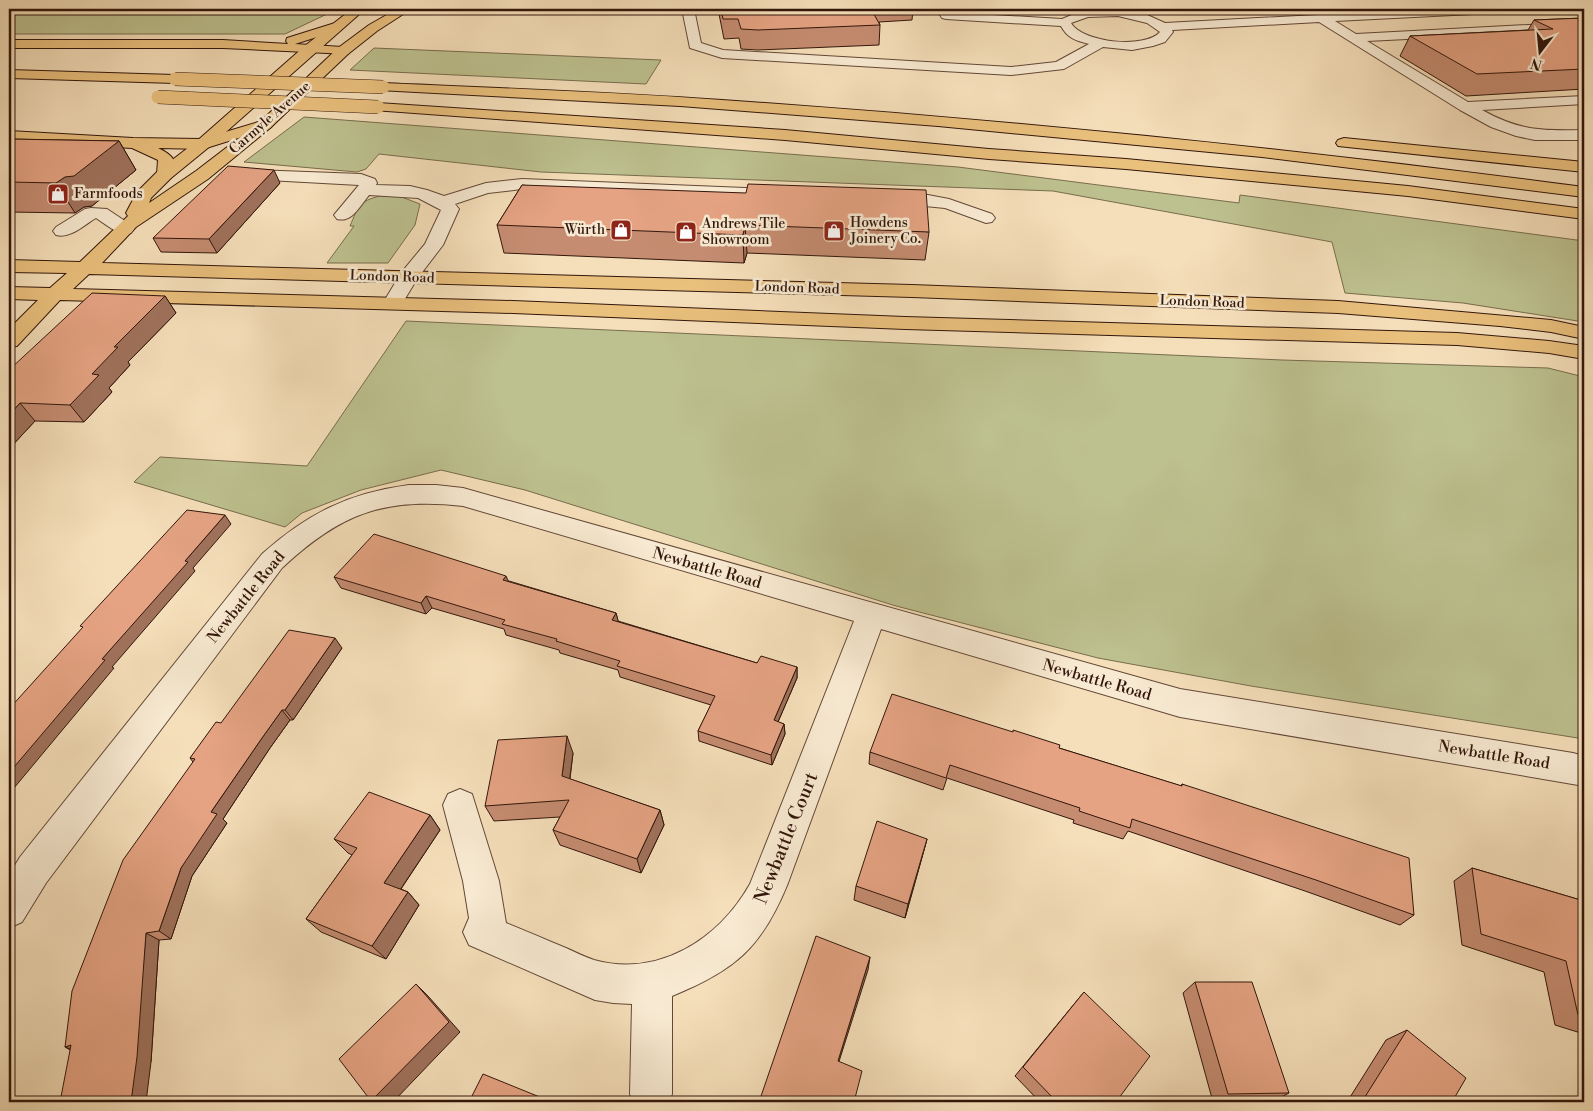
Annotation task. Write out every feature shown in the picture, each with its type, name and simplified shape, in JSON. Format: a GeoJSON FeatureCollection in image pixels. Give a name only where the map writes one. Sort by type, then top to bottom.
{"type":"FeatureCollection","features":[{"type":"Feature","properties":{"kind":"main road","name":"Carmyle Avenue"},"geometry":{"type":"LineString","coordinates":[[128,226],[143,196],[165,174],[204,144],[311,48],[359,9]]}},
{"type":"Feature","properties":{"kind":"main road","name":"Carmyle Avenue"},"geometry":{"type":"LineString","coordinates":[[9,341],[54,295],[128,226],[202,175],[265,125],[343,51],[373,28],[406,9]]}},
{"type":"Feature","properties":{"kind":"main road"},"geometry":{"type":"LineString","coordinates":[[253,45],[306,38],[335,28]]}},
{"type":"Feature","properties":{"kind":"main road"},"geometry":{"type":"LineString","coordinates":[[9,44],[253,45],[343,51]]}},
{"type":"Feature","properties":{"kind":"main road"},"geometry":{"type":"LineString","coordinates":[[9,74],[383,87],[1073,123],[1251,136]]}},
{"type":"Feature","properties":{"kind":"main road"},"geometry":{"type":"LineString","coordinates":[[154,97],[378,107],[785,135],[989,154],[1126,164],[1408,191],[1584,214]]}},
{"type":"Feature","properties":{"kind":"main road"},"geometry":{"type":"LineString","coordinates":[[719,104],[1069,132],[1432,171],[1584,192]]}},
{"type":"Feature","properties":{"kind":"main road"},"geometry":{"type":"LineString","coordinates":[[9,136],[133,143],[204,144],[265,125]]}},
{"type":"Feature","properties":{"kind":"main road"},"geometry":{"type":"LineString","coordinates":[[1330,142],[1584,167]]}},
{"type":"Feature","properties":{"kind":"main road"},"geometry":{"type":"LineString","coordinates":[[133,143],[166,158],[165,174]]}},
{"type":"Feature","properties":{"kind":"main road"},"geometry":{"type":"LineString","coordinates":[[1126,164],[1584,228]]}},
{"type":"Feature","properties":{"kind":"main road","name":"London Road"},"geometry":{"type":"LineString","coordinates":[[9,266],[922,291],[1338,307],[1500,320],[1551,326],[1584,333]]}},
{"type":"Feature","properties":{"kind":"main road","name":"London Road"},"geometry":{"type":"LineString","coordinates":[[9,293],[514,306],[905,323],[1456,339],[1549,347],[1584,353]]}},
{"type":"Feature","properties":{"kind":"street"},"geometry":{"type":"LineString","coordinates":[[688,9],[695,45],[722,54],[1011,71],[1059,66],[1102,43]]}},
{"type":"Feature","properties":{"kind":"street"},"geometry":{"type":"LineString","coordinates":[[1163,27],[1493,9]]}},
{"type":"Feature","properties":{"kind":"street"},"geometry":{"type":"LineString","coordinates":[[946,15],[1065,23],[1076,16],[1097,10],[1136,16],[1155,22],[1167,32],[1165,37],[1148,44],[1126,46],[1078,37],[1066,28],[1065,23]]}},
{"type":"Feature","properties":{"kind":"street"},"geometry":{"type":"LineString","coordinates":[[1321,18],[1497,125],[1520,133],[1542,136],[1584,135]]}},
{"type":"Feature","properties":{"kind":"street"},"geometry":{"type":"LineString","coordinates":[[1354,38],[1584,26]]}},
{"type":"Feature","properties":{"kind":"street"},"geometry":{"type":"LineString","coordinates":[[1465,107],[1584,100]]}},
{"type":"Feature","properties":{"kind":"street"},"geometry":{"type":"LineString","coordinates":[[254,176],[361,179],[369,183],[343,215]]}},
{"type":"Feature","properties":{"kind":"street"},"geometry":{"type":"LineString","coordinates":[[444,202],[486,188],[522,184],[789,195]]}},
{"type":"Feature","properties":{"kind":"street"},"geometry":{"type":"LineString","coordinates":[[364,190],[408,190],[444,202],[450,209],[434,245],[408,277],[393,304]]}},
{"type":"Feature","properties":{"kind":"street"},"geometry":{"type":"LineString","coordinates":[[869,198],[928,200],[949,204],[986,218]]}},
{"type":"Feature","properties":{"kind":"street"},"geometry":{"type":"LineString","coordinates":[[62,231],[96,213],[128,226]]}},
{"type":"Feature","properties":{"kind":"street","name":"Newbattle Road"},"geometry":{"type":"LineString","coordinates":[[9,909],[33,870],[272,560],[306,531],[332,516],[362,503],[395,495],[442,493],[463,497],[1180,704],[1584,771]]}},
{"type":"Feature","properties":{"kind":"street","name":"Newbattle Court"},"geometry":{"type":"LineString","coordinates":[[460,805],[486,905],[488,921],[482,932],[596,980],[623,984],[652,981],[681,973],[709,959],[735,938],[756,912],[770,883],[872,616]]}},
{"type":"Feature","properties":{"kind":"street"},"geometry":{"type":"LineString","coordinates":[[651,1094],[652,981]]}},
{"type":"Feature","properties":{"kind":"green space"},"geometry":{"type":"Polygon","coordinates":[[[9,9],[331,9],[327,14],[285,34],[9,34],[9,9]]]}},
{"type":"Feature","properties":{"kind":"green space"},"geometry":{"type":"Polygon","coordinates":[[[374,48],[661,60],[646,84],[350,70],[374,48]]]}},
{"type":"Feature","properties":{"kind":"green space"},"geometry":{"type":"Polygon","coordinates":[[[304,117],[958,167],[1239,203],[1240,195],[1584,241],[1584,322],[1463,303],[1345,293],[1332,242],[1053,191],[541,172],[379,154],[366,169],[357,172],[244,162],[304,117]]]}},
{"type":"Feature","properties":{"kind":"green space"},"geometry":{"type":"Polygon","coordinates":[[[380,196],[399,196],[420,204],[415,225],[388,263],[327,263],[354,226],[350,226],[360,206],[368,200],[380,196]]]}},
{"type":"Feature","properties":{"kind":"green space"},"geometry":{"type":"Polygon","coordinates":[[[406,321],[1282,360],[1548,368],[1584,377],[1584,739],[1251,686],[1098,658],[896,606],[525,490],[441,470],[361,490],[302,513],[285,527],[134,482],[160,457],[307,466],[406,321]]]}},
{"type":"Feature","properties":{"kind":"building"},"geometry":{"type":"Polygon","coordinates":[[[721,9],[871,9],[880,25],[741,29],[738,19],[723,19],[721,9]]]}},
{"type":"Feature","properties":{"kind":"building"},"geometry":{"type":"Polygon","coordinates":[[[1584,18],[1584,69],[1477,74],[1410,36],[1553,29],[1534,20],[1584,18]]]}},
{"type":"Feature","properties":{"kind":"building"},"geometry":{"type":"Polygon","coordinates":[[[9,139],[119,141],[74,176],[65,177],[56,183],[9,182],[9,139]]]}},
{"type":"Feature","properties":{"kind":"building"},"geometry":{"type":"Polygon","coordinates":[[[228,166],[274,170],[209,239],[153,238],[228,166]]]}},
{"type":"Feature","properties":{"kind":"building"},"geometry":{"type":"Polygon","coordinates":[[[748,184],[926,190],[929,232],[745,225],[743,235],[497,225],[522,185],[746,193],[748,184]]]}},
{"type":"Feature","properties":{"kind":"building"},"geometry":{"type":"Polygon","coordinates":[[[92,293],[165,296],[114,347],[118,347],[92,374],[99,375],[70,405],[20,403],[9,415],[9,370],[92,293]]]}},
{"type":"Feature","properties":{"kind":"building"},"geometry":{"type":"Polygon","coordinates":[[[187,510],[225,515],[185,561],[188,562],[102,659],[105,660],[9,773],[9,709],[83,627],[80,626],[187,510]]]}},
{"type":"Feature","properties":{"kind":"building"},"geometry":{"type":"Polygon","coordinates":[[[374,534],[506,576],[503,580],[616,613],[612,620],[757,663],[761,656],[797,667],[774,720],[784,724],[771,755],[698,731],[715,696],[617,666],[620,661],[556,641],[557,639],[502,624],[505,620],[426,596],[421,603],[334,577],[374,534]]]}},
{"type":"Feature","properties":{"kind":"building"},"geometry":{"type":"Polygon","coordinates":[[[289,630],[335,638],[211,812],[217,814],[181,868],[159,931],[146,933],[137,1057],[131,1102],[60,1102],[71,1045],[65,1047],[72,991],[123,860],[195,759],[190,758],[216,722],[221,723],[289,630]]]}},
{"type":"Feature","properties":{"kind":"building"},"geometry":{"type":"Polygon","coordinates":[[[892,694],[1013,732],[1013,730],[1060,745],[1059,748],[1182,786],[1182,784],[1409,858],[1414,915],[1316,880],[1132,819],[1130,828],[1079,811],[1080,808],[950,765],[946,778],[870,752],[892,694]]]}},
{"type":"Feature","properties":{"kind":"building"},"geometry":{"type":"Polygon","coordinates":[[[567,736],[562,776],[660,810],[637,859],[553,830],[569,800],[485,806],[498,740],[567,736]]]}},
{"type":"Feature","properties":{"kind":"building"},"geometry":{"type":"Polygon","coordinates":[[[369,792],[430,815],[384,883],[408,892],[372,946],[306,919],[357,848],[334,839],[369,792]]]}},
{"type":"Feature","properties":{"kind":"building"},"geometry":{"type":"Polygon","coordinates":[[[877,821],[927,839],[908,904],[856,886],[877,821]]]}},
{"type":"Feature","properties":{"kind":"building"},"geometry":{"type":"Polygon","coordinates":[[[1472,868],[1584,901],[1584,1017],[1578,1015],[1566,961],[1481,934],[1472,868]]]}},
{"type":"Feature","properties":{"kind":"building"},"geometry":{"type":"Polygon","coordinates":[[[816,936],[870,957],[838,1061],[862,1071],[854,1102],[759,1102],[816,936]]]}},
{"type":"Feature","properties":{"kind":"building"},"geometry":{"type":"Polygon","coordinates":[[[1195,982],[1252,982],[1289,1093],[1228,1094],[1195,982]]]}},
{"type":"Feature","properties":{"kind":"building"},"geometry":{"type":"Polygon","coordinates":[[[416,984],[449,1022],[371,1101],[339,1059],[416,984]]]}},
{"type":"Feature","properties":{"kind":"building"},"geometry":{"type":"Polygon","coordinates":[[[1084,992],[1150,1056],[1116,1102],[1057,1102],[1023,1067],[1084,992]]]}},
{"type":"Feature","properties":{"kind":"building"},"geometry":{"type":"Polygon","coordinates":[[[1407,1030],[1466,1078],[1452,1102],[1365,1102],[1363,1100],[1407,1030]]]}},
{"type":"Feature","properties":{"kind":"building"},"geometry":{"type":"Polygon","coordinates":[[[483,1074],[552,1102],[469,1102],[483,1074]]]}},
{"type":"Feature","properties":{"kind":"place","name":"Farmfoods"},"geometry":{"type":"Point","coordinates":[58,194]}},
{"type":"Feature","properties":{"kind":"place","name":"Würth"},"geometry":{"type":"Point","coordinates":[621,230]}},
{"type":"Feature","properties":{"kind":"place","name":"Howdens Joinery Co."},"geometry":{"type":"Point","coordinates":[834,231]}},
{"type":"Feature","properties":{"kind":"place","name":"Andrews Tile Showroom"},"geometry":{"type":"Point","coordinates":[686,232]}}]}
